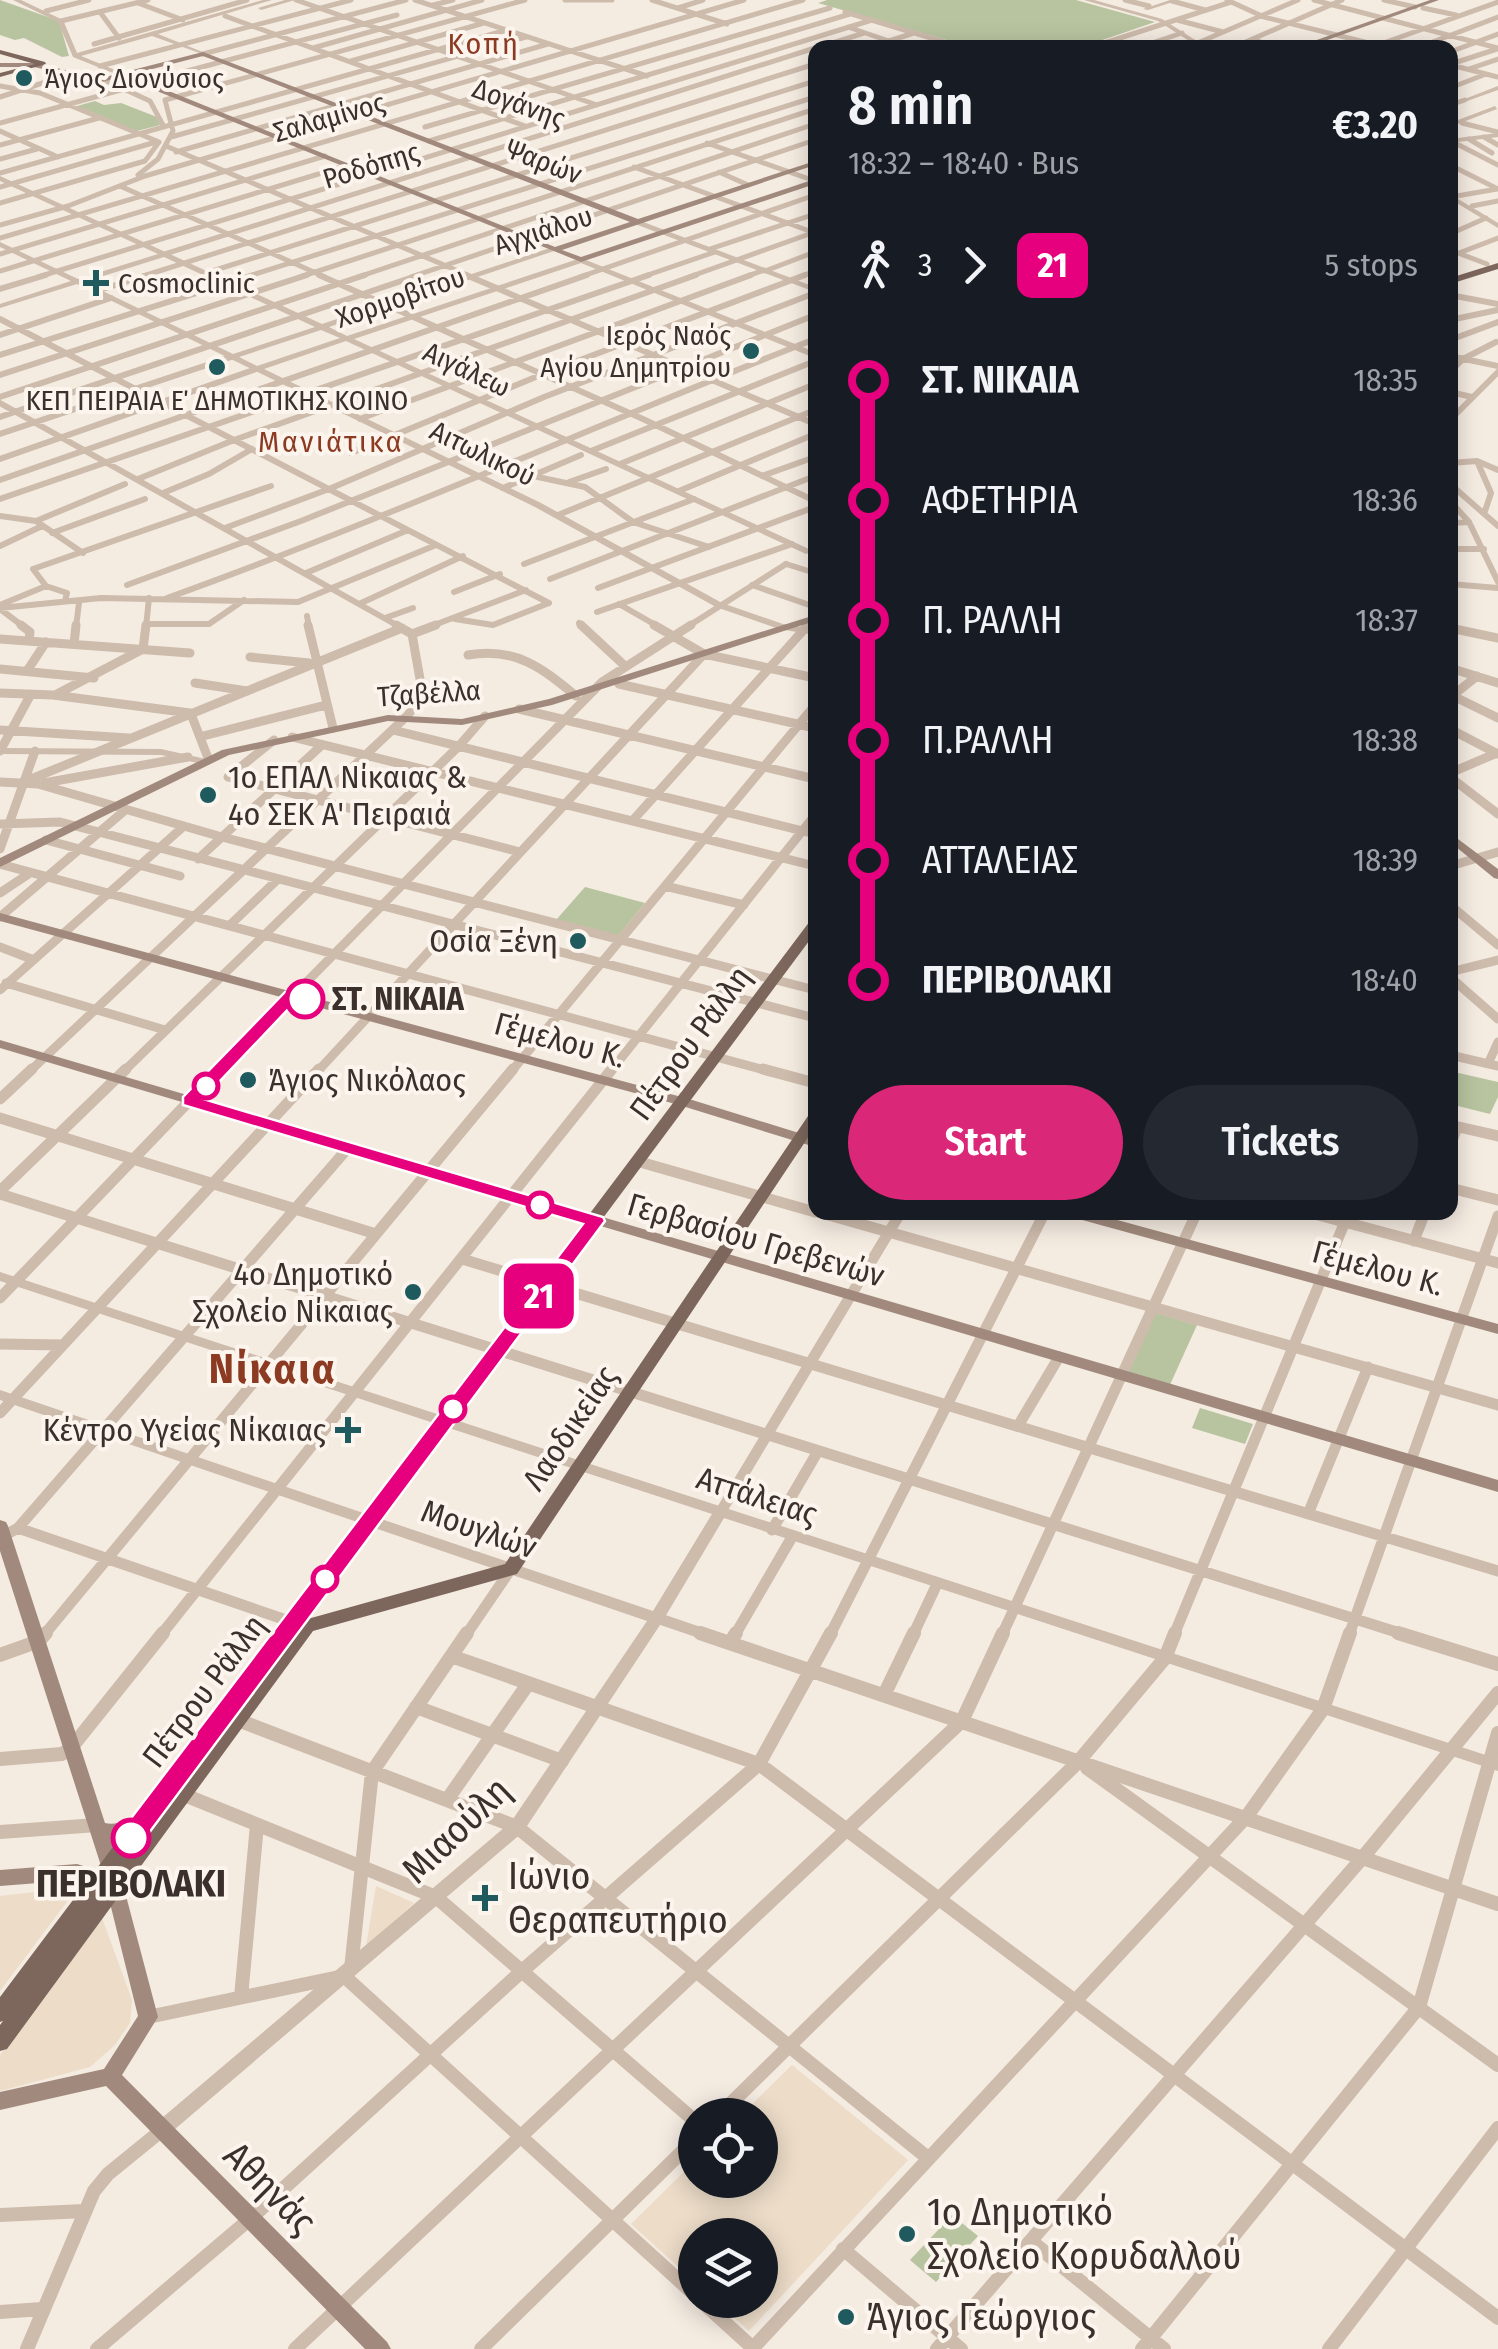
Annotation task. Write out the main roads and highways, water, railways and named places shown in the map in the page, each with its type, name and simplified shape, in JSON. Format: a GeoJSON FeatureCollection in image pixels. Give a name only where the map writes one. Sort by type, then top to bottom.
{"type":"FeatureCollection","features":[{"type":"Feature","properties":{"kind":"main road"},"geometry":{"type":"LineString","coordinates":[[1419,8],[1436,0]]}},
{"type":"Feature","properties":{"kind":"main road"},"geometry":{"type":"LineString","coordinates":[[1328,40],[1446,0]]}},
{"type":"Feature","properties":{"kind":"main road"},"geometry":{"type":"LineString","coordinates":[[1324,40],[1341,35]]}},
{"type":"Feature","properties":{"kind":"main road"},"geometry":{"type":"LineString","coordinates":[[2,63],[39,65],[104,80],[203,54],[256,74]]}},
{"type":"Feature","properties":{"kind":"main road"},"geometry":{"type":"LineString","coordinates":[[2,63],[39,65]]}},
{"type":"Feature","properties":{"kind":"main road"},"geometry":{"type":"LineString","coordinates":[[2,63],[39,65]]}},
{"type":"Feature","properties":{"kind":"main road","name":"Ψαρών"},"geometry":{"type":"LineString","coordinates":[[256,74],[638,222]]}},
{"type":"Feature","properties":{"kind":"main road"},"geometry":{"type":"LineString","coordinates":[[123,75],[556,249]]}},
{"type":"Feature","properties":{"kind":"main road","name":"Αγχιάλου"},"geometry":{"type":"LineString","coordinates":[[556,249],[808,166]]}},
{"type":"Feature","properties":{"kind":"main road","name":"Χορμοβίτου"},"geometry":{"type":"LineString","coordinates":[[556,249],[581,260],[808,183]]}},
{"type":"Feature","properties":{"kind":"main road"},"geometry":{"type":"LineString","coordinates":[[1458,275],[1495,266]]}},
{"type":"Feature","properties":{"kind":"main road","name":"Τζαβέλλα"},"geometry":{"type":"LineString","coordinates":[[0,864],[73,826],[118,809],[205,759],[274,740],[407,716],[452,722],[484,719],[619,684],[808,620]]}},
{"type":"Feature","properties":{"kind":"main road"},"geometry":{"type":"LineString","coordinates":[[1458,843],[1498,875]]}},
{"type":"Feature","properties":{"kind":"main road","name":"Γέμελου Κ."},"geometry":{"type":"LineString","coordinates":[[0,917],[684,1102],[807,1141]]}},
{"type":"Feature","properties":{"kind":"main road","name":"Πέτρου Ράλλη"},"geometry":{"type":"LineString","coordinates":[[0,2042],[143,1822],[808,934]]}},
{"type":"Feature","properties":{"kind":"main road","name":"Γερβασίου Γρεβενών"},"geometry":{"type":"LineString","coordinates":[[0,1044],[1498,1486]]}},
{"type":"Feature","properties":{"kind":"main road","name":"Λαοδικείας"},"geometry":{"type":"LineString","coordinates":[[316,1620],[511,1569],[761,1196],[807,1141]]}},
{"type":"Feature","properties":{"kind":"main road","name":"Γέμελου Κ."},"geometry":{"type":"LineString","coordinates":[[1098,1220],[1498,1329]]}},
{"type":"Feature","properties":{"kind":"main road"},"geometry":{"type":"LineString","coordinates":[[0,2101],[110,2076],[148,2017],[97,1827],[6,1532]]}},
{"type":"Feature","properties":{"kind":"main road","name":"Πέτρου Ράλλη"},"geometry":{"type":"LineString","coordinates":[[0,2013],[109,1876],[182,1794],[304,1628],[316,1620]]}},
{"type":"Feature","properties":{"kind":"main road"},"geometry":{"type":"LineString","coordinates":[[97,1827],[114,1833],[143,1822]]}},
{"type":"Feature","properties":{"kind":"main road"},"geometry":{"type":"LineString","coordinates":[[0,1878],[76,1872],[109,1876]]}},
{"type":"Feature","properties":{"kind":"main road","name":"Αθηνάς"},"geometry":{"type":"LineString","coordinates":[[110,2076],[380,2349]]}},
{"type":"Feature","properties":{"kind":"place","name":"Άγιος Διονύσιος"},"geometry":{"type":"Point","coordinates":[24,78]}},
{"type":"Feature","properties":{"kind":"place","name":"Cosmoclinic"},"geometry":{"type":"Point","coordinates":[96,283]}},
{"type":"Feature","properties":{"kind":"place","name":"Ιερός Ναός Αγίου Δημητρίου"},"geometry":{"type":"Point","coordinates":[751,351]}},
{"type":"Feature","properties":{"kind":"place","name":"ΚΕΠ ΠΕΙΡΑΙΑ Ε΄ ΔΗΜΟΤΙΚΗΣ ΚΟΙΝΟ"},"geometry":{"type":"Point","coordinates":[217,367]}},
{"type":"Feature","properties":{"kind":"place","name":"1ο ΕΠΑΛ Νίκαιας & 4ο ΣΕΚ Α' Πειραιά"},"geometry":{"type":"Point","coordinates":[208,795]}},
{"type":"Feature","properties":{"kind":"place","name":"Οσία Ξένη"},"geometry":{"type":"Point","coordinates":[578,941]}},
{"type":"Feature","properties":{"kind":"place","name":"ΣΤ. ΝΙΚΑΙΑ"},"geometry":{"type":"Point","coordinates":[305,999]}},
{"type":"Feature","properties":{"kind":"place","name":"Άγιος Νικόλαος"},"geometry":{"type":"Point","coordinates":[248,1080]}},
{"type":"Feature","properties":{"kind":"place","name":"4ο Δημοτικό Σχολείο Νίκαιας"},"geometry":{"type":"Point","coordinates":[413,1292]}},
{"type":"Feature","properties":{"kind":"place","name":"Κέντρο Υγείας Νίκαιας"},"geometry":{"type":"Point","coordinates":[348,1430]}},
{"type":"Feature","properties":{"kind":"place","name":"ΠΕΡΙΒΟΛΑΚΙ"},"geometry":{"type":"Point","coordinates":[131,1838]}},
{"type":"Feature","properties":{"kind":"place","name":"Ιώνιο Θεραπευτήριο"},"geometry":{"type":"Point","coordinates":[485,1898]}},
{"type":"Feature","properties":{"kind":"place","name":"1o Δημοτικό Σχολείο Κορυδαλλού"},"geometry":{"type":"Point","coordinates":[907,2234]}},
{"type":"Feature","properties":{"kind":"place","name":"Άγιος Γεώργιος"},"geometry":{"type":"Point","coordinates":[846,2317]}},
{"type":"Feature","properties":{"kind":"district","name":"Κοπή"},"geometry":{"type":"Point","coordinates":[484,44]}},
{"type":"Feature","properties":{"kind":"district","name":"Μανιάτικα"},"geometry":{"type":"Point","coordinates":[331,442]}},
{"type":"Feature","properties":{"kind":"district","name":"Νίκαια"},"geometry":{"type":"Point","coordinates":[273,1368]}}]}
